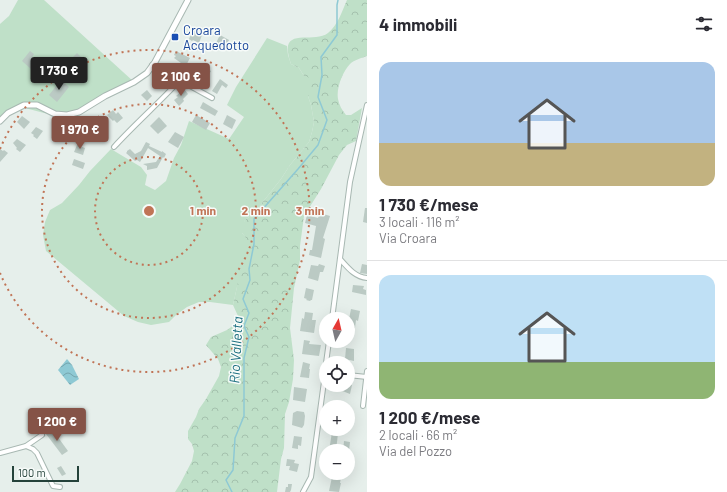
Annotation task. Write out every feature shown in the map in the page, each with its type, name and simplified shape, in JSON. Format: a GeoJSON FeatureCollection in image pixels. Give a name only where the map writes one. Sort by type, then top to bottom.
{"type":"FeatureCollection","features":[{"type":"Feature","properties":{"kind":"street"},"geometry":{"type":"LineString","coordinates":[[0,121],[8,113],[24,105],[37,106],[55,114],[67,115],[80,112],[105,96],[134,82],[147,73],[188,0]]}},
{"type":"Feature","properties":{"kind":"street"},"geometry":{"type":"LineString","coordinates":[[152,65],[212,98]]}},
{"type":"Feature","properties":{"kind":"street"},"geometry":{"type":"LineString","coordinates":[[114,147],[180,80]]}},
{"type":"Feature","properties":{"kind":"street"},"geometry":{"type":"LineString","coordinates":[[333,312],[350,182],[367,107]]}},
{"type":"Feature","properties":{"kind":"street"},"geometry":{"type":"LineString","coordinates":[[340,259],[360,277],[367,278]]}},
{"type":"Feature","properties":{"kind":"street"},"geometry":{"type":"LineString","coordinates":[[363,406],[367,371]]}},
{"type":"Feature","properties":{"kind":"street"},"geometry":{"type":"LineString","coordinates":[[355,375],[367,377]]}},
{"type":"Feature","properties":{"kind":"street"},"geometry":{"type":"LineString","coordinates":[[303,492],[311,477],[323,392]]}},
{"type":"Feature","properties":{"kind":"street"},"geometry":{"type":"LineString","coordinates":[[0,453],[26,446],[42,435]]}},
{"type":"Feature","properties":{"kind":"street"},"geometry":{"type":"LineString","coordinates":[[26,446],[33,449],[37,453],[53,486],[60,487]]}},
{"type":"Feature","properties":{"kind":"green space"},"geometry":{"type":"Polygon","coordinates":[[[18,0],[44,0],[134,82],[63,116],[25,108],[16,110],[0,118],[0,24],[9,16],[18,0]]]}},
{"type":"Feature","properties":{"kind":"green space"},"geometry":{"type":"Polygon","coordinates":[[[347,0],[367,0],[367,56],[354,61],[347,67],[339,85],[338,99],[346,115],[351,115],[362,108],[356,141],[347,145],[339,155],[321,189],[304,216],[300,246],[300,260],[294,288],[290,328],[294,360],[293,379],[289,402],[285,414],[284,448],[281,459],[277,492],[175,492],[192,461],[194,451],[192,444],[188,439],[188,431],[199,409],[219,376],[221,367],[218,359],[206,345],[211,337],[234,325],[238,316],[233,305],[242,264],[250,262],[251,253],[249,243],[242,233],[242,226],[245,220],[257,211],[290,165],[309,142],[312,132],[314,122],[308,96],[308,77],[304,76],[299,68],[291,64],[288,52],[289,44],[292,40],[298,38],[321,36],[328,33],[337,22],[347,0]]]}},
{"type":"Feature","properties":{"kind":"green space"},"geometry":{"type":"Polygon","coordinates":[[[267,38],[287,46],[291,64],[299,68],[304,76],[308,76],[308,96],[314,122],[309,142],[290,165],[257,211],[245,220],[242,233],[250,242],[252,251],[250,262],[237,287],[233,305],[199,302],[187,307],[169,322],[151,325],[138,322],[124,316],[46,251],[43,235],[45,222],[50,210],[62,203],[111,149],[141,167],[147,175],[145,185],[155,190],[166,181],[189,121],[229,139],[244,117],[227,105],[236,87],[267,38]]]}},
{"type":"Feature","properties":{"kind":"water"},"geometry":{"type":"Polygon","coordinates":[[[67,359],[72,365],[79,379],[70,385],[58,370],[67,359]]]}},
{"type":"Feature","properties":{"kind":"building"},"geometry":{"type":"Polygon","coordinates":[[[193,30],[202,35],[199,43],[189,39],[193,30]]]}},
{"type":"Feature","properties":{"kind":"building"},"geometry":{"type":"Polygon","coordinates":[[[220,35],[229,40],[224,50],[215,45],[220,35]]]}},
{"type":"Feature","properties":{"kind":"building"},"geometry":{"type":"Polygon","coordinates":[[[30,51],[34,54],[32,57],[37,61],[31,69],[22,61],[30,51]]]}},
{"type":"Feature","properties":{"kind":"building"},"geometry":{"type":"Polygon","coordinates":[[[176,51],[190,58],[182,73],[177,70],[181,63],[174,58],[176,56],[174,55],[176,51]]]}},
{"type":"Feature","properties":{"kind":"building"},"geometry":{"type":"Polygon","coordinates":[[[77,53],[82,58],[78,63],[72,58],[77,53]]]}},
{"type":"Feature","properties":{"kind":"building"},"geometry":{"type":"Polygon","coordinates":[[[201,63],[210,69],[209,70],[211,71],[208,76],[197,70],[201,63]]]}},
{"type":"Feature","properties":{"kind":"building"},"geometry":{"type":"Polygon","coordinates":[[[220,79],[228,85],[226,88],[222,85],[217,94],[212,91],[220,79]]]}},
{"type":"Feature","properties":{"kind":"building"},"geometry":{"type":"Polygon","coordinates":[[[61,80],[69,87],[57,102],[49,95],[61,80]]]}},
{"type":"Feature","properties":{"kind":"building"},"geometry":{"type":"Polygon","coordinates":[[[184,89],[188,94],[179,106],[174,100],[178,97],[176,96],[184,89]]]}},
{"type":"Feature","properties":{"kind":"building"},"geometry":{"type":"Polygon","coordinates":[[[147,90],[152,96],[147,101],[141,95],[147,90]]]}},
{"type":"Feature","properties":{"kind":"building"},"geometry":{"type":"Polygon","coordinates":[[[203,102],[218,111],[215,116],[200,108],[203,102]]]}},
{"type":"Feature","properties":{"kind":"building"},"geometry":{"type":"Polygon","coordinates":[[[113,110],[116,114],[118,112],[123,118],[117,123],[107,115],[113,110]]]}},
{"type":"Feature","properties":{"kind":"building"},"geometry":{"type":"Polygon","coordinates":[[[196,115],[210,123],[206,130],[192,122],[196,115]]]}},
{"type":"Feature","properties":{"kind":"building"},"geometry":{"type":"Polygon","coordinates":[[[227,115],[236,120],[232,129],[223,124],[227,115]]]}},
{"type":"Feature","properties":{"kind":"building"},"geometry":{"type":"Polygon","coordinates":[[[22,116],[30,122],[24,129],[17,122],[22,116]]]}},
{"type":"Feature","properties":{"kind":"building"},"geometry":{"type":"Polygon","coordinates":[[[159,117],[167,126],[158,134],[150,126],[159,117]]]}},
{"type":"Feature","properties":{"kind":"building"},"geometry":{"type":"Polygon","coordinates":[[[94,126],[99,130],[97,139],[91,138],[92,133],[84,138],[80,131],[94,126]]]}},
{"type":"Feature","properties":{"kind":"building"},"geometry":{"type":"Polygon","coordinates":[[[36,127],[43,131],[37,139],[31,133],[36,127]]]}},
{"type":"Feature","properties":{"kind":"building"},"geometry":{"type":"Polygon","coordinates":[[[175,132],[184,137],[178,148],[168,142],[175,132]]]}},
{"type":"Feature","properties":{"kind":"building"},"geometry":{"type":"Polygon","coordinates":[[[17,139],[26,145],[20,152],[16,149],[17,148],[13,143],[17,139]]]}},
{"type":"Feature","properties":{"kind":"building"},"geometry":{"type":"Polygon","coordinates":[[[146,142],[150,144],[149,146],[166,154],[157,168],[147,170],[147,166],[143,164],[156,162],[160,156],[148,148],[140,162],[137,160],[135,161],[126,153],[130,149],[135,154],[141,151],[146,142]]]}},
{"type":"Feature","properties":{"kind":"building"},"geometry":{"type":"Polygon","coordinates":[[[77,145],[85,148],[83,155],[74,152],[77,145]]]}},
{"type":"Feature","properties":{"kind":"building"},"geometry":{"type":"Polygon","coordinates":[[[0,149],[8,153],[0,162],[0,149]]]}},
{"type":"Feature","properties":{"kind":"building"},"geometry":{"type":"Polygon","coordinates":[[[74,159],[85,163],[83,169],[72,165],[74,159]]]}},
{"type":"Feature","properties":{"kind":"building"},"geometry":{"type":"Polygon","coordinates":[[[365,208],[367,208],[367,223],[363,222],[365,208]]]}},
{"type":"Feature","properties":{"kind":"building"},"geometry":{"type":"Polygon","coordinates":[[[320,213],[330,216],[323,238],[325,239],[321,258],[309,255],[310,250],[312,250],[316,226],[305,223],[307,215],[318,218],[320,213]]]}},
{"type":"Feature","properties":{"kind":"building"},"geometry":{"type":"Polygon","coordinates":[[[319,264],[325,266],[323,272],[320,272],[318,281],[308,278],[311,265],[318,266],[319,264]]]}},
{"type":"Feature","properties":{"kind":"building"},"geometry":{"type":"Polygon","coordinates":[[[362,264],[367,265],[367,274],[360,273],[362,264]]]}},
{"type":"Feature","properties":{"kind":"building"},"geometry":{"type":"Polygon","coordinates":[[[353,285],[364,286],[363,289],[366,290],[366,295],[352,292],[353,285]]]}},
{"type":"Feature","properties":{"kind":"building"},"geometry":{"type":"Polygon","coordinates":[[[306,288],[314,290],[312,300],[310,301],[304,298],[306,288]]]}},
{"type":"Feature","properties":{"kind":"building"},"geometry":{"type":"Polygon","coordinates":[[[351,309],[360,311],[358,321],[356,320],[355,328],[355,312],[350,312],[351,309]]]}},
{"type":"Feature","properties":{"kind":"building"},"geometry":{"type":"Polygon","coordinates":[[[305,312],[313,313],[312,320],[316,320],[314,333],[300,331],[302,318],[304,319],[305,312]]]}},
{"type":"Feature","properties":{"kind":"building"},"geometry":{"type":"Polygon","coordinates":[[[304,340],[310,341],[309,344],[319,345],[319,348],[320,348],[319,356],[302,354],[304,340]]]}},
{"type":"Feature","properties":{"kind":"building"},"geometry":{"type":"Polygon","coordinates":[[[346,348],[354,349],[354,356],[345,356],[346,348]]]}},
{"type":"Feature","properties":{"kind":"building"},"geometry":{"type":"Polygon","coordinates":[[[303,362],[310,364],[309,378],[300,377],[303,362]]]}},
{"type":"Feature","properties":{"kind":"building"},"geometry":{"type":"Polygon","coordinates":[[[294,387],[307,389],[305,402],[293,400],[294,387]]]}},
{"type":"Feature","properties":{"kind":"building"},"geometry":{"type":"Polygon","coordinates":[[[297,411],[304,412],[304,425],[302,428],[292,425],[293,413],[297,411]]]}},
{"type":"Feature","properties":{"kind":"building"},"geometry":{"type":"Polygon","coordinates":[[[44,413],[49,419],[45,424],[40,417],[44,413]]]}},
{"type":"Feature","properties":{"kind":"building"},"geometry":{"type":"Polygon","coordinates":[[[52,429],[68,451],[62,455],[46,434],[52,429]]]}},
{"type":"Feature","properties":{"kind":"building"},"geometry":{"type":"Polygon","coordinates":[[[294,436],[302,437],[301,446],[298,445],[298,449],[292,448],[294,436]]]}},
{"type":"Feature","properties":{"kind":"building"},"geometry":{"type":"Polygon","coordinates":[[[331,436],[338,436],[337,444],[330,444],[331,436]]]}},
{"type":"Feature","properties":{"kind":"building"},"geometry":{"type":"Polygon","coordinates":[[[344,441],[350,442],[350,444],[344,444],[344,441]]]}},
{"type":"Feature","properties":{"kind":"building"},"geometry":{"type":"Polygon","coordinates":[[[287,459],[295,460],[294,463],[299,464],[297,472],[289,470],[290,466],[286,466],[287,459]]]}},
{"type":"Feature","properties":{"kind":"building"},"geometry":{"type":"Polygon","coordinates":[[[61,466],[66,474],[62,476],[57,468],[61,466]]]}},
{"type":"Feature","properties":{"kind":"building"},"geometry":{"type":"Polygon","coordinates":[[[331,480],[341,480],[339,492],[329,491],[331,480]]]}},
{"type":"Feature","properties":{"kind":"building"},"geometry":{"type":"Polygon","coordinates":[[[288,484],[292,484],[291,490],[290,492],[285,492],[286,487],[288,487],[288,484]]]}},
{"type":"Feature","properties":{"kind":"waterway","name":"Rio Valletta"},"geometry":{"type":"LineString","coordinates":[[232,492],[226,480],[233,470],[235,438],[244,416],[244,358],[249,337],[244,326],[249,313],[243,299],[250,280],[249,269],[254,244],[254,219],[318,145],[327,120],[318,97],[322,75],[321,57],[337,35],[338,0]]}},
{"type":"Feature","properties":{"kind":"place","name":"Croara Acquedotto"},"geometry":{"type":"Point","coordinates":[175,37]}}]}
